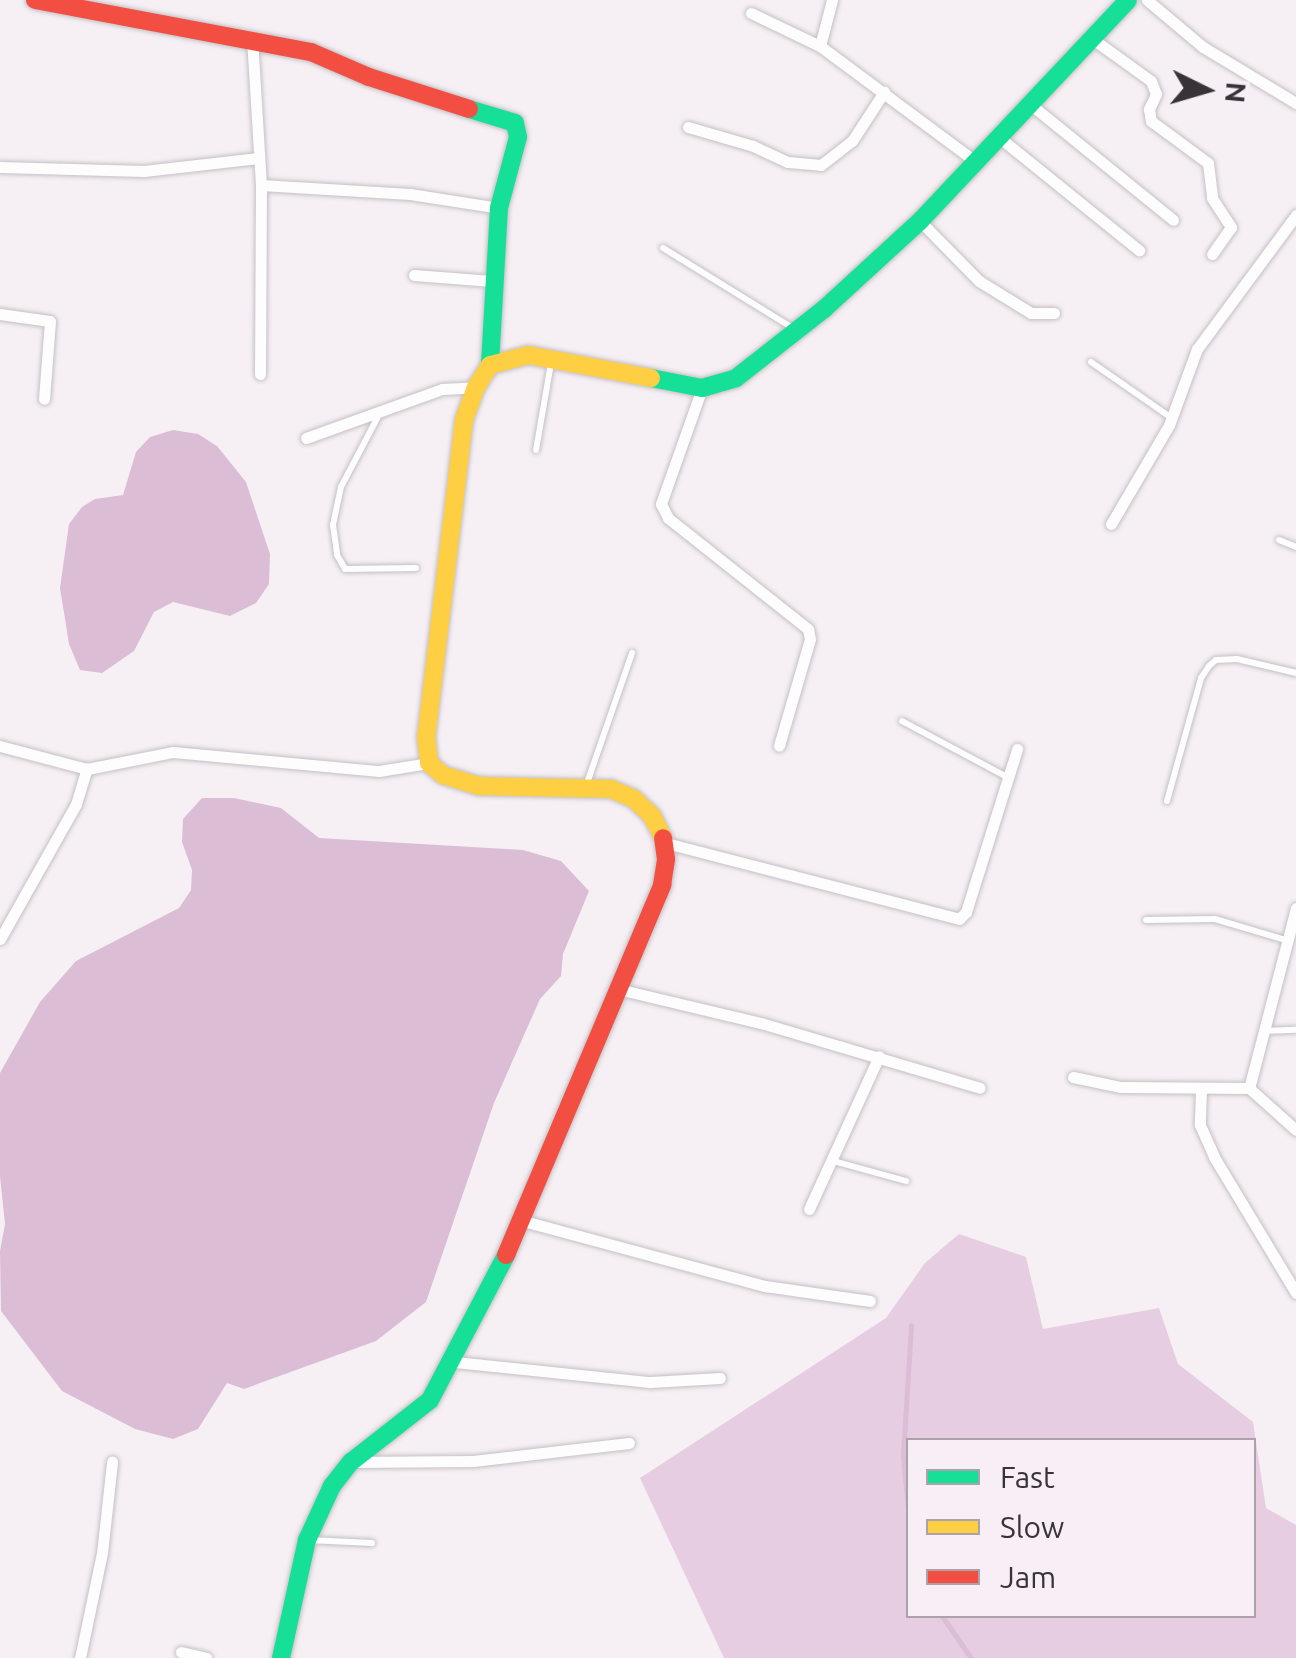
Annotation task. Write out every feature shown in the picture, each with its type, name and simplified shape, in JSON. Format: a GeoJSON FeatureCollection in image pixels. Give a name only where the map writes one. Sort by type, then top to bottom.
{"type":"FeatureCollection","features":[{"type":"Feature","properties":{"kind":"street"},"geometry":{"type":"LineString","coordinates":[[35,0],[312,52],[369,77],[515,123],[518,137],[498,208],[490,365],[476,387],[464,420],[452,507],[427,722],[429,764]]}},
{"type":"Feature","properties":{"kind":"street"},"geometry":{"type":"LineString","coordinates":[[820,46],[832,0]]}},
{"type":"Feature","properties":{"kind":"street"},"geometry":{"type":"LineString","coordinates":[[490,365],[507,357],[552,356],[702,388],[736,378],[798,331],[920,221],[1128,0]]}},
{"type":"Feature","properties":{"kind":"street"},"geometry":{"type":"LineString","coordinates":[[1147,0],[1203,47],[1296,103]]}},
{"type":"Feature","properties":{"kind":"street"},"geometry":{"type":"LineString","coordinates":[[751,12],[820,46],[975,161]]}},
{"type":"Feature","properties":{"kind":"street"},"geometry":{"type":"LineString","coordinates":[[252,38],[261,185],[260,374]]}},
{"type":"Feature","properties":{"kind":"street"},"geometry":{"type":"LineString","coordinates":[[1090,38],[1151,81],[1156,94],[1149,109],[1151,121],[1208,163],[1212,198],[1231,227],[1212,254]]}},
{"type":"Feature","properties":{"kind":"street"},"geometry":{"type":"LineString","coordinates":[[688,127],[753,146],[788,162],[821,165],[852,141],[884,92]]}},
{"type":"Feature","properties":{"kind":"street"},"geometry":{"type":"LineString","coordinates":[[1030,104],[1173,220]]}},
{"type":"Feature","properties":{"kind":"street"},"geometry":{"type":"LineString","coordinates":[[1000,138],[1139,250]]}},
{"type":"Feature","properties":{"kind":"street"},"geometry":{"type":"LineString","coordinates":[[0,167],[144,171],[258,158]]}},
{"type":"Feature","properties":{"kind":"street"},"geometry":{"type":"LineString","coordinates":[[261,185],[410,194],[498,208]]}},
{"type":"Feature","properties":{"kind":"street"},"geometry":{"type":"LineString","coordinates":[[1111,524],[1172,418],[1196,349],[1296,214]]}},
{"type":"Feature","properties":{"kind":"street"},"geometry":{"type":"LineString","coordinates":[[920,221],[978,280],[1031,313],[1054,314]]}},
{"type":"Feature","properties":{"kind":"street"},"geometry":{"type":"LineString","coordinates":[[414,275],[492,281]]}},
{"type":"Feature","properties":{"kind":"street"},"geometry":{"type":"LineString","coordinates":[[0,314],[50,321],[44,398]]}},
{"type":"Feature","properties":{"kind":"street"},"geometry":{"type":"LineString","coordinates":[[306,438],[442,388],[476,387]]}},
{"type":"Feature","properties":{"kind":"street"},"geometry":{"type":"LineString","coordinates":[[702,388],[662,504],[668,518],[808,629],[810,639],[779,746]]}},
{"type":"Feature","properties":{"kind":"street"},"geometry":{"type":"LineString","coordinates":[[0,746],[87,769],[173,752],[379,771],[429,764],[443,775],[478,786],[611,789],[634,799],[660,828],[666,842],[662,886],[455,1362],[430,1400],[350,1462],[332,1486],[307,1540],[281,1658]]}},
{"type":"Feature","properties":{"kind":"street"},"geometry":{"type":"LineString","coordinates":[[666,842],[957,920],[966,912],[1017,749]]}},
{"type":"Feature","properties":{"kind":"street"},"geometry":{"type":"LineString","coordinates":[[0,939],[76,804],[87,769]]}},
{"type":"Feature","properties":{"kind":"street"},"geometry":{"type":"LineString","coordinates":[[1249,1088],[1296,908]]}},
{"type":"Feature","properties":{"kind":"street"},"geometry":{"type":"LineString","coordinates":[[618,989],[879,1056],[980,1088]]}},
{"type":"Feature","properties":{"kind":"street"},"geometry":{"type":"LineString","coordinates":[[810,1210],[879,1056]]}},
{"type":"Feature","properties":{"kind":"street"},"geometry":{"type":"LineString","coordinates":[[1073,1077],[1121,1086],[1249,1088],[1296,1130]]}},
{"type":"Feature","properties":{"kind":"street"},"geometry":{"type":"LineString","coordinates":[[1201,1090],[1200,1125],[1214,1157],[1296,1292]]}},
{"type":"Feature","properties":{"kind":"street"},"geometry":{"type":"LineString","coordinates":[[520,1220],[765,1286],[870,1300]]}},
{"type":"Feature","properties":{"kind":"street"},"geometry":{"type":"LineString","coordinates":[[455,1362],[650,1382],[720,1378]]}},
{"type":"Feature","properties":{"kind":"street"},"geometry":{"type":"LineString","coordinates":[[350,1462],[473,1461],[630,1444]]}},
{"type":"Feature","properties":{"kind":"street"},"geometry":{"type":"LineString","coordinates":[[80,1658],[102,1553],[112,1462]]}},
{"type":"Feature","properties":{"kind":"street"},"geometry":{"type":"LineString","coordinates":[[181,1652],[206,1658]]}},
{"type":"Feature","properties":{"kind":"lane"},"geometry":{"type":"LineString","coordinates":[[663,248],[798,331]]}},
{"type":"Feature","properties":{"kind":"lane"},"geometry":{"type":"LineString","coordinates":[[536,450],[552,356]]}},
{"type":"Feature","properties":{"kind":"lane"},"geometry":{"type":"LineString","coordinates":[[1092,362],[1172,418]]}},
{"type":"Feature","properties":{"kind":"lane"},"geometry":{"type":"LineString","coordinates":[[382,410],[341,487],[333,525],[337,555],[344,569],[416,568]]}},
{"type":"Feature","properties":{"kind":"lane"},"geometry":{"type":"LineString","coordinates":[[1279,540],[1296,547]]}},
{"type":"Feature","properties":{"kind":"lane"},"geometry":{"type":"LineString","coordinates":[[586,787],[632,653]]}},
{"type":"Feature","properties":{"kind":"lane"},"geometry":{"type":"LineString","coordinates":[[1167,800],[1201,678],[1209,666],[1216,660],[1238,660],[1296,673]]}},
{"type":"Feature","properties":{"kind":"lane"},"geometry":{"type":"LineString","coordinates":[[902,721],[1008,778]]}},
{"type":"Feature","properties":{"kind":"lane"},"geometry":{"type":"LineString","coordinates":[[1146,920],[1216,919],[1286,940]]}},
{"type":"Feature","properties":{"kind":"lane"},"geometry":{"type":"LineString","coordinates":[[1262,1031],[1296,1030]]}},
{"type":"Feature","properties":{"kind":"lane"},"geometry":{"type":"LineString","coordinates":[[832,1160],[906,1181]]}},
{"type":"Feature","properties":{"kind":"lane"},"geometry":{"type":"LineString","coordinates":[[307,1540],[372,1543]]}},
{"type":"Feature","properties":{"kind":"shaded area"},"geometry":{"type":"Polygon","coordinates":[[[173,430],[198,434],[217,446],[246,482],[270,554],[269,584],[256,603],[230,616],[173,602],[154,612],[134,651],[102,673],[80,670],[69,644],[60,588],[69,524],[82,507],[95,499],[123,495],[136,452],[150,437],[173,430]]]}},
{"type":"Feature","properties":{"kind":"shaded area"},"geometry":{"type":"Polygon","coordinates":[[[202,798],[234,798],[281,808],[319,838],[523,850],[561,861],[589,891],[563,954],[561,976],[540,999],[494,1103],[426,1302],[376,1341],[244,1389],[227,1383],[198,1429],[173,1439],[135,1429],[62,1391],[1,1311],[0,1251],[5,1224],[0,1176],[0,1073],[40,1002],[76,961],[179,908],[191,890],[192,870],[182,842],[183,819],[202,798]]]}},
{"type":"Feature","properties":{"kind":"shaded area"},"geometry":{"type":"Polygon","coordinates":[[[959,1234],[1026,1257],[1043,1329],[1159,1308],[1178,1364],[1253,1422],[1255,1438],[906,1438],[906,1618],[1256,1618],[1256,1442],[1266,1508],[1296,1525],[1296,1658],[724,1658],[640,1478],[886,1318],[925,1263],[959,1234]]]}},
{"type":"Feature","properties":{"kind":"waterway"},"geometry":{"type":"LineString","coordinates":[[906,1487],[903,1456],[911,1325]]}},
{"type":"Feature","properties":{"kind":"waterway"},"geometry":{"type":"LineString","coordinates":[[943,1618],[971,1658]]}},
{"type":"Feature","properties":{"kind":"traffic: fast"},"geometry":{"type":"LineString","coordinates":[[651,378],[702,388],[736,378],[824,309],[920,221],[1128,0]]}},
{"type":"Feature","properties":{"kind":"traffic: fast"},"geometry":{"type":"LineString","coordinates":[[469,109],[515,123],[518,137],[499,208],[490,365]]}},
{"type":"Feature","properties":{"kind":"traffic: fast"},"geometry":{"type":"LineString","coordinates":[[281,1658],[307,1540],[332,1486],[351,1462],[430,1400],[506,1255]]}},
{"type":"Feature","properties":{"kind":"traffic: slow"},"geometry":{"type":"LineString","coordinates":[[651,378],[528,355],[490,365],[476,387],[464,420],[426,737],[429,763],[443,775],[479,786],[611,789],[634,799],[652,816],[663,838]]}},
{"type":"Feature","properties":{"kind":"traffic: jam"},"geometry":{"type":"LineString","coordinates":[[35,0],[311,52],[369,77],[469,109]]}},
{"type":"Feature","properties":{"kind":"traffic: jam"},"geometry":{"type":"LineString","coordinates":[[506,1255],[662,885],[666,859],[663,838]]}}]}
